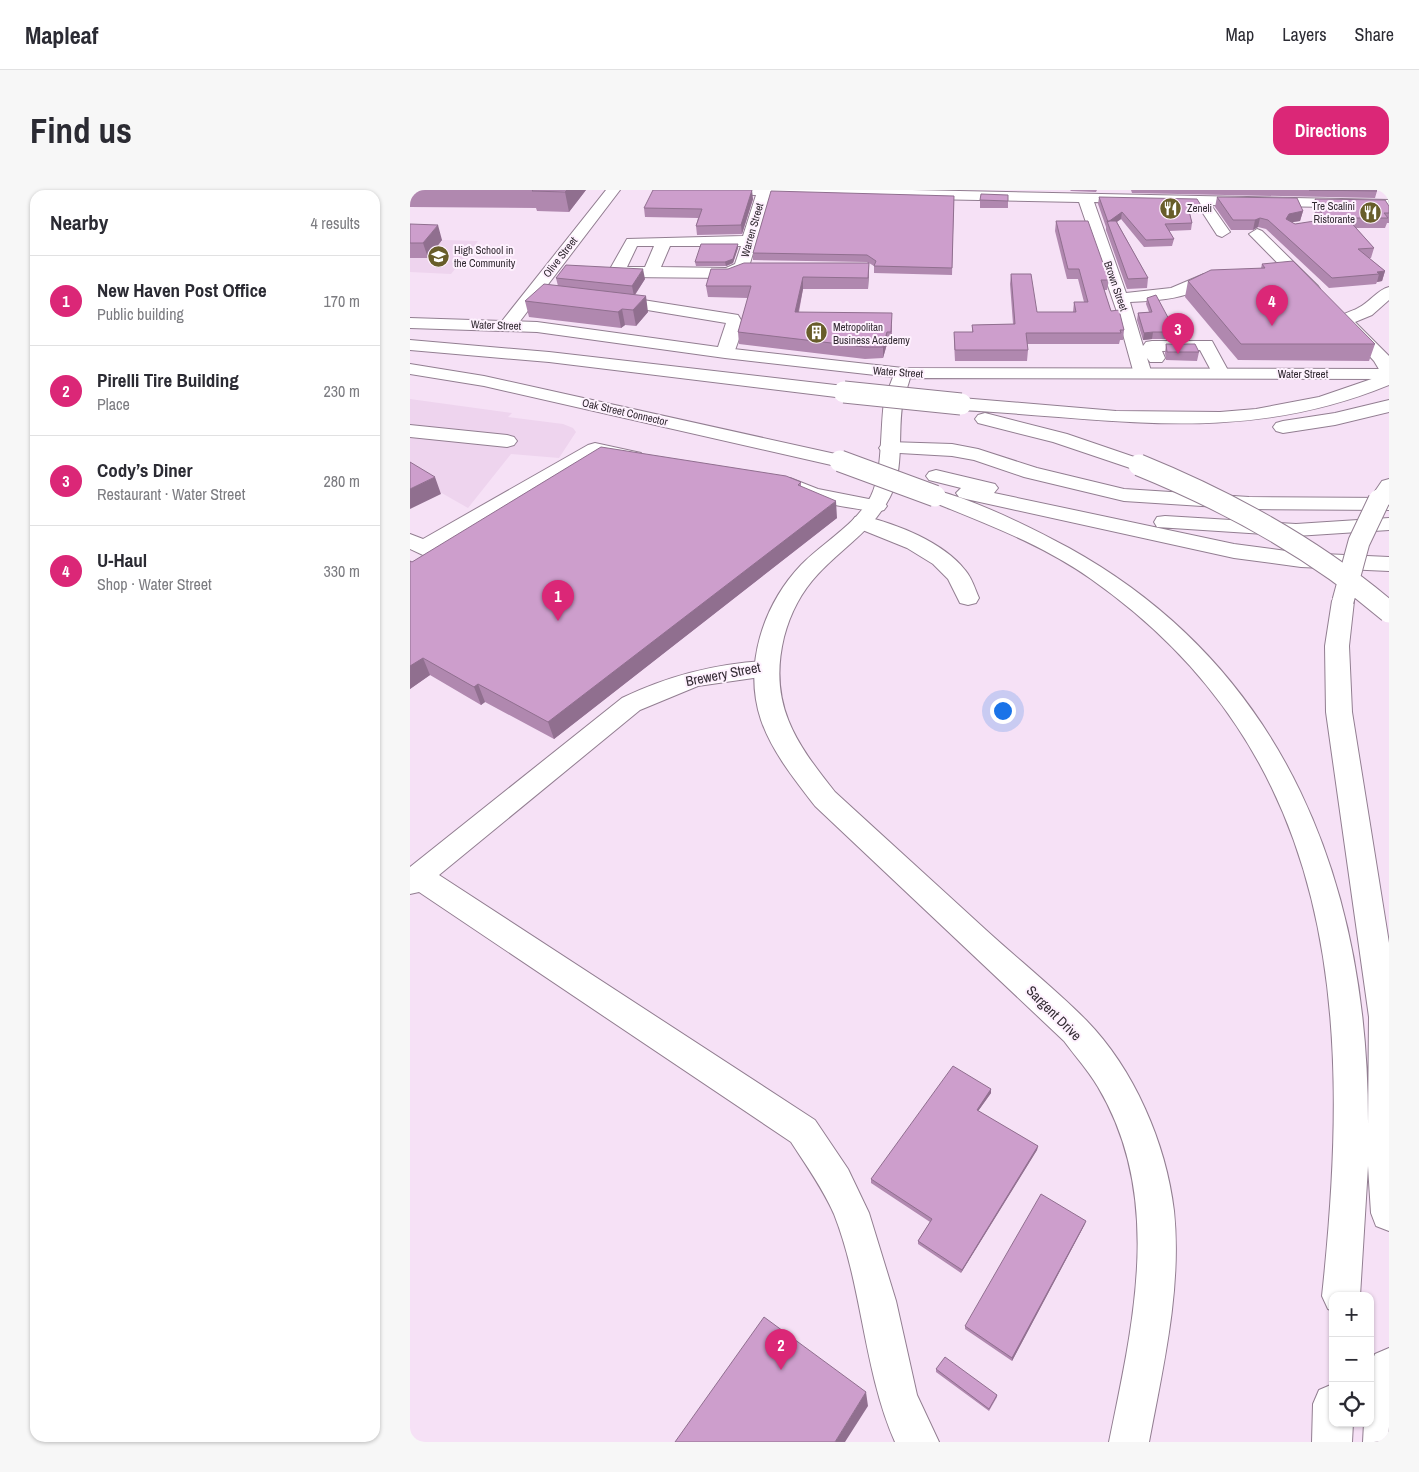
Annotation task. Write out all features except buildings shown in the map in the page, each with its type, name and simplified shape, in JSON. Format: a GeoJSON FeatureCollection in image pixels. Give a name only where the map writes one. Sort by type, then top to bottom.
{"type":"FeatureCollection","features":[{"type":"Feature","properties":{"kind":"main road","name":"Olive Street"},"geometry":{"type":"LineString","coordinates":[[508,325],[613,190]]}},
{"type":"Feature","properties":{"kind":"main road"},"geometry":{"type":"LineString","coordinates":[[702,190],[925,192],[1201,200],[1224,195],[1301,202],[1389,204]]}},
{"type":"Feature","properties":{"kind":"main road"},"geometry":{"type":"LineString","coordinates":[[1385,190],[1389,199]]}},
{"type":"Feature","properties":{"kind":"main road","name":"Warren Street"},"geometry":{"type":"LineString","coordinates":[[664,241],[632,242],[618,268],[619,270],[624,272],[730,273],[742,267],[764,191]]}},
{"type":"Feature","properties":{"kind":"main road","name":"Brown Street"},"geometry":{"type":"LineString","coordinates":[[1086,198],[1120,298],[1148,350],[1142,374]]}},
{"type":"Feature","properties":{"kind":"main road"},"geometry":{"type":"LineString","coordinates":[[1201,200],[1222,232]]}},
{"type":"Feature","properties":{"kind":"main road"},"geometry":{"type":"LineString","coordinates":[[1301,202],[1310,218]]}},
{"type":"Feature","properties":{"kind":"main road"},"geometry":{"type":"LineString","coordinates":[[1257,234],[1320,297]]}},
{"type":"Feature","properties":{"kind":"main road"},"geometry":{"type":"LineString","coordinates":[[651,272],[664,241],[749,241]]}},
{"type":"Feature","properties":{"kind":"main road"},"geometry":{"type":"LineString","coordinates":[[742,267],[761,267]]}},
{"type":"Feature","properties":{"kind":"main road"},"geometry":{"type":"LineString","coordinates":[[1120,298],[1169,294],[1190,288],[1204,279]]}},
{"type":"Feature","properties":{"kind":"main road"},"geometry":{"type":"LineString","coordinates":[[532,292],[552,294]]}},
{"type":"Feature","properties":{"kind":"main road"},"geometry":{"type":"LineString","coordinates":[[959,409],[1009,406],[1116,417],[1163,419],[1234,416],[1296,407],[1328,400],[1389,374],[1382,359],[1340,316],[1366,311],[1389,292]]}},
{"type":"Feature","properties":{"kind":"main road"},"geometry":{"type":"LineString","coordinates":[[596,298],[732,319],[735,325],[725,353]]}},
{"type":"Feature","properties":{"kind":"main road","name":"Water Street"},"geometry":{"type":"LineString","coordinates":[[410,322],[508,325],[566,330],[725,353],[903,373],[1389,374]]}},
{"type":"Feature","properties":{"kind":"main road"},"geometry":{"type":"LineString","coordinates":[[410,345],[548,357],[844,392],[959,409],[1019,413],[1159,429],[1239,430],[1311,423],[1389,406]]}},
{"type":"Feature","properties":{"kind":"main road"},"geometry":{"type":"LineString","coordinates":[[1148,350],[1206,345],[1221,374]]}},
{"type":"Feature","properties":{"kind":"main road","name":"Oak Street Connector"},"geometry":{"type":"LineString","coordinates":[[410,369],[498,384],[840,460],[935,486]]}},
{"type":"Feature","properties":{"kind":"main road","name":"Brewery Street"},"geometry":{"type":"LineString","coordinates":[[415,879],[631,704],[658,691],[702,676],[765,668],[769,646],[778,617],[791,593],[813,565],[870,514],[886,483],[894,400],[903,373]]}},
{"type":"Feature","properties":{"kind":"main road"},"geometry":{"type":"LineString","coordinates":[[959,409],[1044,433],[1139,465],[1204,492],[1261,523],[1328,565],[1389,612]]}},
{"type":"Feature","properties":{"kind":"main road"},"geometry":{"type":"LineString","coordinates":[[410,431],[507,441]]}},
{"type":"Feature","properties":{"kind":"main road"},"geometry":{"type":"LineString","coordinates":[[889,448],[952,450],[969,453],[1031,473],[1124,495],[1249,503],[1386,497]]}},
{"type":"Feature","properties":{"kind":"main road"},"geometry":{"type":"LineString","coordinates":[[410,540],[424,548],[594,449],[649,460]]}},
{"type":"Feature","properties":{"kind":"main road"},"geometry":{"type":"LineString","coordinates":[[776,480],[786,482],[870,514],[897,534],[932,555],[957,575],[968,598]]}},
{"type":"Feature","properties":{"kind":"main road"},"geometry":{"type":"LineString","coordinates":[[935,486],[1188,524],[1296,530],[1389,524]]}},
{"type":"Feature","properties":{"kind":"main road"},"geometry":{"type":"LineString","coordinates":[[935,486],[1234,551],[1301,560],[1389,564]]}},
{"type":"Feature","properties":{"kind":"main road"},"geometry":{"type":"LineString","coordinates":[[935,486],[990,517],[1041,540],[1097,572],[1136,600],[1176,634],[1215,676],[1252,726],[1282,778],[1296,809],[1317,868],[1336,943],[1346,1006],[1350,1147],[1341,1292]]}},
{"type":"Feature","properties":{"kind":"main road"},"geometry":{"type":"LineString","coordinates":[[1386,497],[1359,542],[1343,602],[1337,646],[1338,696],[1348,784],[1385,1017],[1387,1100],[1384,1149],[1389,1213]]}},
{"type":"Feature","properties":{"kind":"main road","name":"Sargent Drive"},"geometry":{"type":"LineString","coordinates":[[765,668],[766,695],[780,736],[795,762],[825,799],[1076,1031],[1109,1075],[1130,1118],[1151,1178],[1157,1234],[1152,1318],[1128,1442]]}},
{"type":"Feature","properties":{"kind":"main road"},"geometry":{"type":"LineString","coordinates":[[415,879],[434,888],[803,1131],[826,1164],[851,1213],[877,1302],[893,1380],[912,1435],[919,1442]]}},
{"type":"Feature","properties":{"kind":"main road"},"geometry":{"type":"LineString","coordinates":[[1383,1442],[1389,1368]]}},
{"type":"Feature","properties":{"kind":"shaded area","name":"High School in the Community"},"geometry":{"type":"Polygon","coordinates":[[[410,239],[478,241],[451,274],[410,272],[410,239]]]}},
{"type":"Feature","properties":{"kind":"shaded area"},"geometry":{"type":"Polygon","coordinates":[[[410,399],[512,413],[508,417],[563,424],[573,428],[576,432],[559,458],[511,454],[468,508],[410,475],[410,399]]]}},
{"type":"Feature","properties":{"kind":"place","name":"Zeneli"},"geometry":{"type":"Point","coordinates":[1171,208]}},
{"type":"Feature","properties":{"kind":"place","name":"Tre Scalini Ristorante"},"geometry":{"type":"Point","coordinates":[1371,212]}},
{"type":"Feature","properties":{"kind":"place","name":"High School in the Community"},"geometry":{"type":"Point","coordinates":[438,256]}},
{"type":"Feature","properties":{"kind":"place","name":"U-Haul"},"geometry":{"type":"Point","coordinates":[1272,326]}},
{"type":"Feature","properties":{"kind":"place","name":"Metropolitan Business Academy"},"geometry":{"type":"Point","coordinates":[817,333]}},
{"type":"Feature","properties":{"kind":"place","name":"Cody’s Diner"},"geometry":{"type":"Point","coordinates":[1178,354]}},
{"type":"Feature","properties":{"kind":"place","name":"New Haven Post Office"},"geometry":{"type":"Point","coordinates":[558,621]}},
{"type":"Feature","properties":{"kind":"place","name":"Pirelli Tire Building"},"geometry":{"type":"Point","coordinates":[781,1370]}}]}
